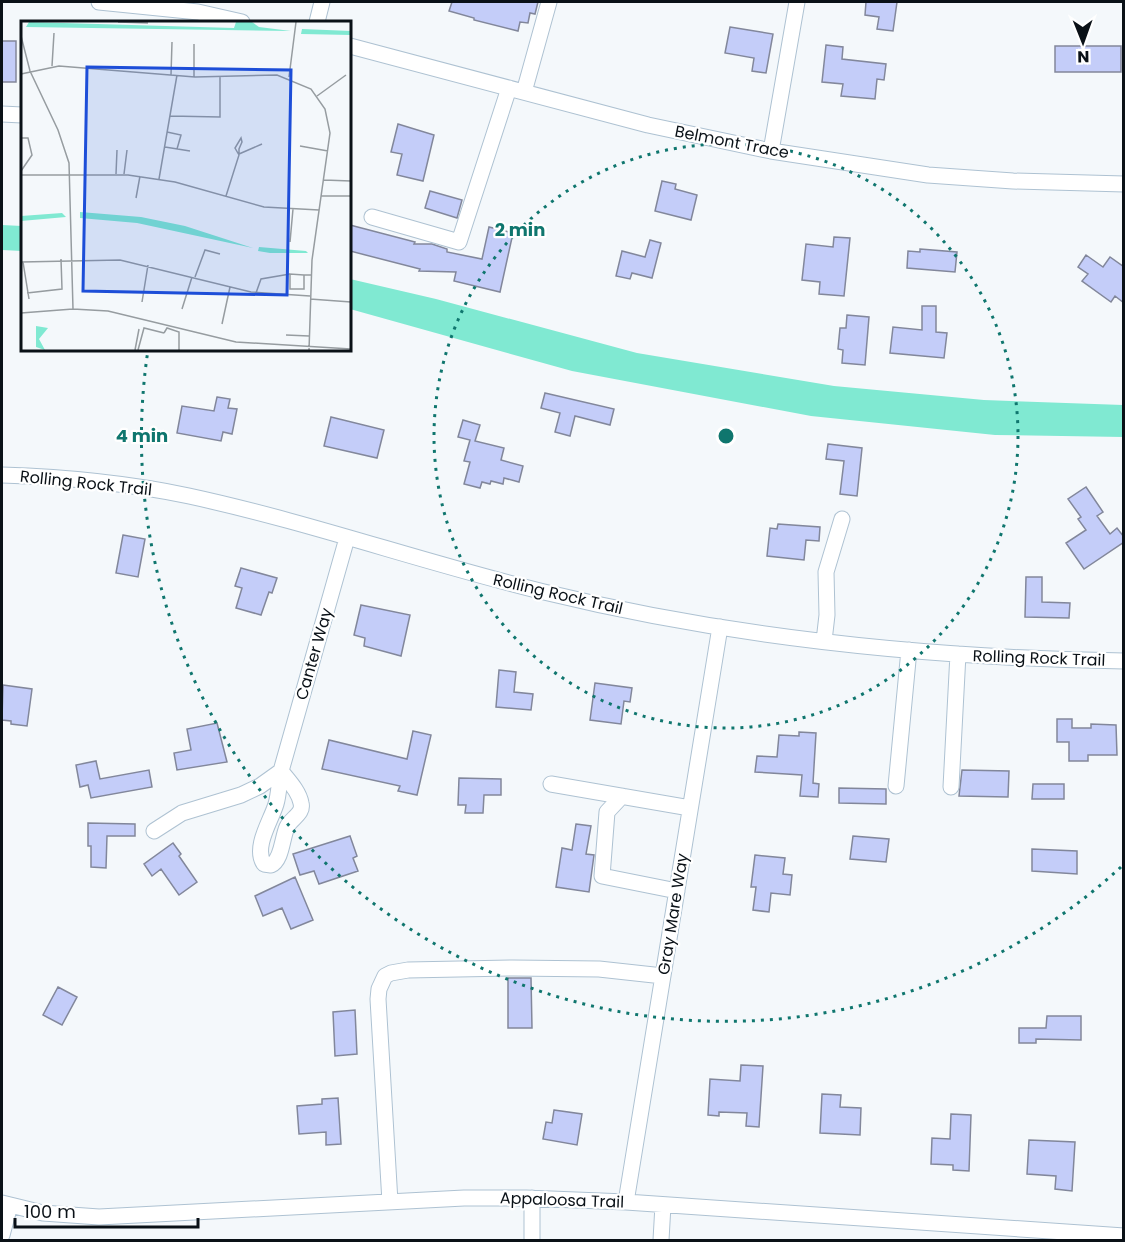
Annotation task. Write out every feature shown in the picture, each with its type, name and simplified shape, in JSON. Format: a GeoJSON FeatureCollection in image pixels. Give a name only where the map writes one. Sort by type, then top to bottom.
{"type":"FeatureCollection","features":[{"type":"Feature","properties":{"kind":"street"},"geometry":{"type":"LineString","coordinates":[[99,2],[168,15],[198,12],[238,21]]}},
{"type":"Feature","properties":{"kind":"street"},"geometry":{"type":"LineString","coordinates":[[317,21],[322,2]]}},
{"type":"Feature","properties":{"kind":"street"},"geometry":{"type":"LineString","coordinates":[[372,217],[459,242],[549,2]]}},
{"type":"Feature","properties":{"kind":"street"},"geometry":{"type":"LineString","coordinates":[[771,151],[797,2]]}},
{"type":"Feature","properties":{"kind":"street","name":"Belmont Trace"},"geometry":{"type":"LineString","coordinates":[[351,46],[648,125],[771,151],[928,175],[1013,182],[1124,184]]}},
{"type":"Feature","properties":{"kind":"street"},"geometry":{"type":"LineString","coordinates":[[2,114],[21,115]]}},
{"type":"Feature","properties":{"kind":"street","name":"Rolling Rock Trail"},"geometry":{"type":"LineString","coordinates":[[2,475],[79,479],[187,496],[240,508],[452,569],[547,592],[720,627],[909,650],[1124,661]]}},
{"type":"Feature","properties":{"kind":"street"},"geometry":{"type":"LineString","coordinates":[[824,641],[827,615],[826,572],[842,519]]}},
{"type":"Feature","properties":{"kind":"street","name":"Canter Way"},"geometry":{"type":"LineString","coordinates":[[281,771],[298,796],[301,808],[288,824],[278,859],[271,865],[264,864],[262,843],[276,803],[281,771],[347,538]]}},
{"type":"Feature","properties":{"kind":"street","name":"Gray Mare Way"},"geometry":{"type":"LineString","coordinates":[[626,1202],[720,627]]}},
{"type":"Feature","properties":{"kind":"street"},"geometry":{"type":"LineString","coordinates":[[896,786],[909,650]]}},
{"type":"Feature","properties":{"kind":"street"},"geometry":{"type":"LineString","coordinates":[[951,787],[958,654]]}},
{"type":"Feature","properties":{"kind":"street"},"geometry":{"type":"LineString","coordinates":[[154,831],[182,813],[241,795],[260,786],[281,771]]}},
{"type":"Feature","properties":{"kind":"street"},"geometry":{"type":"LineString","coordinates":[[551,784],[690,808]]}},
{"type":"Feature","properties":{"kind":"street"},"geometry":{"type":"LineString","coordinates":[[622,796],[607,812],[602,876],[677,891]]}},
{"type":"Feature","properties":{"kind":"street"},"geometry":{"type":"LineString","coordinates":[[390,1202],[378,999],[379,989],[385,976],[408,970],[513,968],[599,969],[663,976]]}},
{"type":"Feature","properties":{"kind":"street","name":"Appaloosa Trail"},"geometry":{"type":"LineString","coordinates":[[6,1204],[43,1213],[99,1217],[464,1198],[532,1198],[626,1202],[1124,1236]]}},
{"type":"Feature","properties":{"kind":"street"},"geometry":{"type":"LineString","coordinates":[[532,1198],[532,1240]]}},
{"type":"Feature","properties":{"kind":"street"},"geometry":{"type":"LineString","coordinates":[[2,1234],[6,1204]]}},
{"type":"Feature","properties":{"kind":"street"},"geometry":{"type":"LineString","coordinates":[[661,1240],[663,1205]]}},
{"type":"Feature","properties":{"kind":"shaded area"},"geometry":{"type":"Polygon","coordinates":[[[2,225],[21,226],[21,251],[2,250],[2,225]]]}},
{"type":"Feature","properties":{"kind":"shaded area"},"geometry":{"type":"Polygon","coordinates":[[[351,279],[436,299],[637,353],[834,386],[984,400],[1123,405],[1123,437],[995,435],[811,416],[572,371],[351,309],[351,279]]]}},
{"type":"Feature","properties":{"kind":"building"},"geometry":{"type":"Polygon","coordinates":[[[452,2],[538,2],[535,14],[530,13],[528,23],[520,22],[518,31],[449,11],[452,2]]]}},
{"type":"Feature","properties":{"kind":"building"},"geometry":{"type":"Polygon","coordinates":[[[866,2],[897,2],[893,31],[877,29],[879,17],[865,15],[866,2]]]}},
{"type":"Feature","properties":{"kind":"building"},"geometry":{"type":"Polygon","coordinates":[[[730,27],[773,34],[766,73],[752,71],[754,58],[725,53],[730,27]]]}},
{"type":"Feature","properties":{"kind":"building"},"geometry":{"type":"Polygon","coordinates":[[[2,41],[16,41],[16,82],[2,82],[2,41]]]}},
{"type":"Feature","properties":{"kind":"building"},"geometry":{"type":"Polygon","coordinates":[[[826,45],[843,47],[842,59],[886,64],[884,80],[877,79],[875,99],[841,96],[843,84],[822,82],[826,45]]]}},
{"type":"Feature","properties":{"kind":"building"},"geometry":{"type":"Polygon","coordinates":[[[1055,46],[1121,46],[1121,72],[1055,72],[1055,46]]]}},
{"type":"Feature","properties":{"kind":"building"},"geometry":{"type":"Polygon","coordinates":[[[398,124],[434,135],[423,181],[397,175],[402,154],[391,152],[398,124]]]}},
{"type":"Feature","properties":{"kind":"building"},"geometry":{"type":"Polygon","coordinates":[[[662,181],[676,184],[675,189],[697,195],[691,220],[655,211],[662,181]]]}},
{"type":"Feature","properties":{"kind":"building"},"geometry":{"type":"Polygon","coordinates":[[[430,191],[462,200],[457,218],[425,208],[430,191]]]}},
{"type":"Feature","properties":{"kind":"building"},"geometry":{"type":"Polygon","coordinates":[[[351,225],[415,242],[414,244],[432,244],[447,249],[447,252],[482,259],[489,227],[513,233],[500,292],[454,281],[456,272],[419,271],[420,269],[351,251],[351,225]]]}},
{"type":"Feature","properties":{"kind":"building"},"geometry":{"type":"Polygon","coordinates":[[[834,237],[850,238],[844,296],[819,294],[820,282],[802,280],[806,244],[833,247],[834,237]]]}},
{"type":"Feature","properties":{"kind":"building"},"geometry":{"type":"Polygon","coordinates":[[[650,240],[661,243],[652,278],[632,273],[630,279],[616,276],[622,251],[645,257],[650,240]]]}},
{"type":"Feature","properties":{"kind":"building"},"geometry":{"type":"Polygon","coordinates":[[[920,249],[957,252],[955,272],[907,268],[908,251],[920,252],[920,249]]]}},
{"type":"Feature","properties":{"kind":"building"},"geometry":{"type":"Polygon","coordinates":[[[1086,255],[1103,267],[1110,257],[1124,267],[1124,303],[1115,296],[1111,302],[1082,281],[1088,274],[1078,267],[1086,255]]]}},
{"type":"Feature","properties":{"kind":"building"},"geometry":{"type":"Polygon","coordinates":[[[922,306],[936,306],[936,332],[947,333],[944,358],[890,353],[893,327],[922,330],[922,306]]]}},
{"type":"Feature","properties":{"kind":"building"},"geometry":{"type":"Polygon","coordinates":[[[847,315],[869,317],[865,365],[842,363],[843,350],[838,349],[840,328],[846,328],[847,315]]]}},
{"type":"Feature","properties":{"kind":"building"},"geometry":{"type":"Polygon","coordinates":[[[545,393],[614,409],[610,425],[575,416],[570,436],[555,432],[560,413],[541,408],[545,393]]]}},
{"type":"Feature","properties":{"kind":"building"},"geometry":{"type":"Polygon","coordinates":[[[217,397],[230,399],[228,408],[237,409],[232,434],[223,432],[221,441],[177,433],[182,406],[214,411],[217,397]]]}},
{"type":"Feature","properties":{"kind":"building"},"geometry":{"type":"Polygon","coordinates":[[[331,417],[384,430],[377,458],[324,446],[331,417]]]}},
{"type":"Feature","properties":{"kind":"building"},"geometry":{"type":"Polygon","coordinates":[[[463,420],[480,425],[475,441],[504,448],[501,460],[523,466],[519,482],[504,478],[503,484],[491,481],[490,484],[482,482],[480,488],[464,484],[470,462],[464,461],[470,440],[458,437],[463,420]]]}},
{"type":"Feature","properties":{"kind":"building"},"geometry":{"type":"Polygon","coordinates":[[[828,444],[862,448],[857,496],[840,494],[844,461],[826,459],[828,444]]]}},
{"type":"Feature","properties":{"kind":"building"},"geometry":{"type":"Polygon","coordinates":[[[1086,487],[1103,512],[1097,516],[1110,534],[1117,528],[1124,537],[1124,542],[1084,569],[1066,543],[1086,530],[1078,519],[1081,517],[1068,499],[1086,487]]]}},
{"type":"Feature","properties":{"kind":"building"},"geometry":{"type":"Polygon","coordinates":[[[778,524],[820,527],[819,541],[806,540],[804,560],[767,556],[770,528],[777,529],[778,524]]]}},
{"type":"Feature","properties":{"kind":"building"},"geometry":{"type":"Polygon","coordinates":[[[123,535],[145,539],[138,577],[116,573],[123,535]]]}},
{"type":"Feature","properties":{"kind":"building"},"geometry":{"type":"Polygon","coordinates":[[[241,568],[277,578],[261,615],[236,608],[242,588],[235,586],[241,568]]]}},
{"type":"Feature","properties":{"kind":"building"},"geometry":{"type":"Polygon","coordinates":[[[1026,577],[1042,577],[1042,602],[1070,603],[1069,618],[1025,617],[1026,577]]]}},
{"type":"Feature","properties":{"kind":"building"},"geometry":{"type":"Polygon","coordinates":[[[361,605],[410,615],[401,656],[364,646],[365,638],[354,635],[361,605]]]}},
{"type":"Feature","properties":{"kind":"building"},"geometry":{"type":"Polygon","coordinates":[[[499,670],[516,672],[514,692],[533,694],[531,710],[496,707],[499,670]]]}},
{"type":"Feature","properties":{"kind":"building"},"geometry":{"type":"Polygon","coordinates":[[[595,683],[632,688],[630,702],[624,701],[621,724],[590,720],[595,683]]]}},
{"type":"Feature","properties":{"kind":"building"},"geometry":{"type":"Polygon","coordinates":[[[3,685],[32,689],[27,726],[2,720],[3,685]]]}},
{"type":"Feature","properties":{"kind":"building"},"geometry":{"type":"Polygon","coordinates":[[[1057,719],[1072,719],[1072,728],[1091,728],[1091,724],[1116,725],[1117,755],[1088,755],[1088,761],[1069,761],[1069,742],[1057,742],[1057,719]]]}},
{"type":"Feature","properties":{"kind":"building"},"geometry":{"type":"Polygon","coordinates":[[[217,723],[227,762],[177,770],[174,753],[191,750],[187,729],[217,723]]]}},
{"type":"Feature","properties":{"kind":"building"},"geometry":{"type":"Polygon","coordinates":[[[413,731],[431,735],[417,795],[398,791],[400,786],[322,769],[329,740],[407,759],[413,731]]]}},
{"type":"Feature","properties":{"kind":"building"},"geometry":{"type":"Polygon","coordinates":[[[799,732],[816,733],[813,783],[819,784],[818,797],[800,796],[802,775],[755,772],[757,756],[777,757],[779,735],[799,736],[799,732]]]}},
{"type":"Feature","properties":{"kind":"building"},"geometry":{"type":"Polygon","coordinates":[[[96,761],[100,779],[149,770],[152,787],[91,798],[88,785],[80,787],[76,765],[96,761]]]}},
{"type":"Feature","properties":{"kind":"building"},"geometry":{"type":"Polygon","coordinates":[[[962,770],[1009,771],[1008,797],[959,796],[962,770]]]}},
{"type":"Feature","properties":{"kind":"building"},"geometry":{"type":"Polygon","coordinates":[[[459,778],[501,779],[501,795],[484,795],[483,813],[465,813],[466,805],[458,805],[459,778]]]}},
{"type":"Feature","properties":{"kind":"building"},"geometry":{"type":"Polygon","coordinates":[[[1033,784],[1064,784],[1064,799],[1032,799],[1033,784]]]}},
{"type":"Feature","properties":{"kind":"building"},"geometry":{"type":"Polygon","coordinates":[[[839,788],[886,789],[886,804],[839,803],[839,788]]]}},
{"type":"Feature","properties":{"kind":"building"},"geometry":{"type":"Polygon","coordinates":[[[88,823],[135,824],[135,836],[107,836],[106,868],[91,867],[88,823]]]}},
{"type":"Feature","properties":{"kind":"building"},"geometry":{"type":"Polygon","coordinates":[[[576,824],[591,826],[586,854],[594,855],[589,892],[556,887],[562,848],[572,850],[576,824]]]}},
{"type":"Feature","properties":{"kind":"building"},"geometry":{"type":"Polygon","coordinates":[[[350,836],[357,856],[353,858],[358,871],[319,884],[314,871],[300,875],[293,854],[350,836]]]}},
{"type":"Feature","properties":{"kind":"building"},"geometry":{"type":"Polygon","coordinates":[[[853,836],[889,839],[886,862],[850,859],[853,836]]]}},
{"type":"Feature","properties":{"kind":"building"},"geometry":{"type":"Polygon","coordinates":[[[173,843],[197,882],[179,895],[161,869],[152,876],[144,864],[173,843]]]}},
{"type":"Feature","properties":{"kind":"building"},"geometry":{"type":"Polygon","coordinates":[[[1032,849],[1077,851],[1077,874],[1032,871],[1032,849]]]}},
{"type":"Feature","properties":{"kind":"building"},"geometry":{"type":"Polygon","coordinates":[[[755,855],[785,858],[783,874],[792,875],[790,895],[771,893],[769,912],[753,910],[756,887],[751,887],[755,855]]]}},
{"type":"Feature","properties":{"kind":"building"},"geometry":{"type":"Polygon","coordinates":[[[295,877],[313,920],[291,929],[282,908],[263,916],[255,896],[295,877]]]}},
{"type":"Feature","properties":{"kind":"building"},"geometry":{"type":"Polygon","coordinates":[[[508,978],[531,978],[532,1028],[508,1028],[508,978]]]}},
{"type":"Feature","properties":{"kind":"building"},"geometry":{"type":"Polygon","coordinates":[[[58,987],[77,997],[62,1025],[43,1015],[58,987]]]}},
{"type":"Feature","properties":{"kind":"building"},"geometry":{"type":"Polygon","coordinates":[[[355,1010],[357,1054],[335,1056],[333,1012],[355,1010]]]}},
{"type":"Feature","properties":{"kind":"building"},"geometry":{"type":"Polygon","coordinates":[[[1047,1016],[1081,1016],[1081,1040],[1036,1039],[1036,1043],[1019,1043],[1019,1028],[1046,1028],[1047,1016]]]}},
{"type":"Feature","properties":{"kind":"building"},"geometry":{"type":"Polygon","coordinates":[[[741,1065],[763,1066],[759,1127],[746,1126],[747,1113],[719,1112],[719,1116],[708,1115],[710,1079],[740,1081],[741,1065]]]}},
{"type":"Feature","properties":{"kind":"building"},"geometry":{"type":"Polygon","coordinates":[[[822,1094],[841,1095],[840,1107],[861,1108],[860,1135],[820,1133],[822,1094]]]}},
{"type":"Feature","properties":{"kind":"building"},"geometry":{"type":"Polygon","coordinates":[[[338,1098],[341,1144],[326,1145],[326,1132],[299,1134],[297,1106],[322,1104],[322,1099],[338,1098]]]}},
{"type":"Feature","properties":{"kind":"building"},"geometry":{"type":"Polygon","coordinates":[[[554,1110],[582,1114],[577,1145],[543,1139],[546,1122],[552,1123],[554,1110]]]}},
{"type":"Feature","properties":{"kind":"building"},"geometry":{"type":"Polygon","coordinates":[[[951,1114],[971,1115],[969,1171],[953,1170],[953,1165],[931,1164],[932,1138],[950,1139],[951,1114]]]}},
{"type":"Feature","properties":{"kind":"building"},"geometry":{"type":"Polygon","coordinates":[[[1029,1140],[1075,1142],[1072,1191],[1055,1189],[1056,1176],[1027,1174],[1029,1140]]]}}]}
